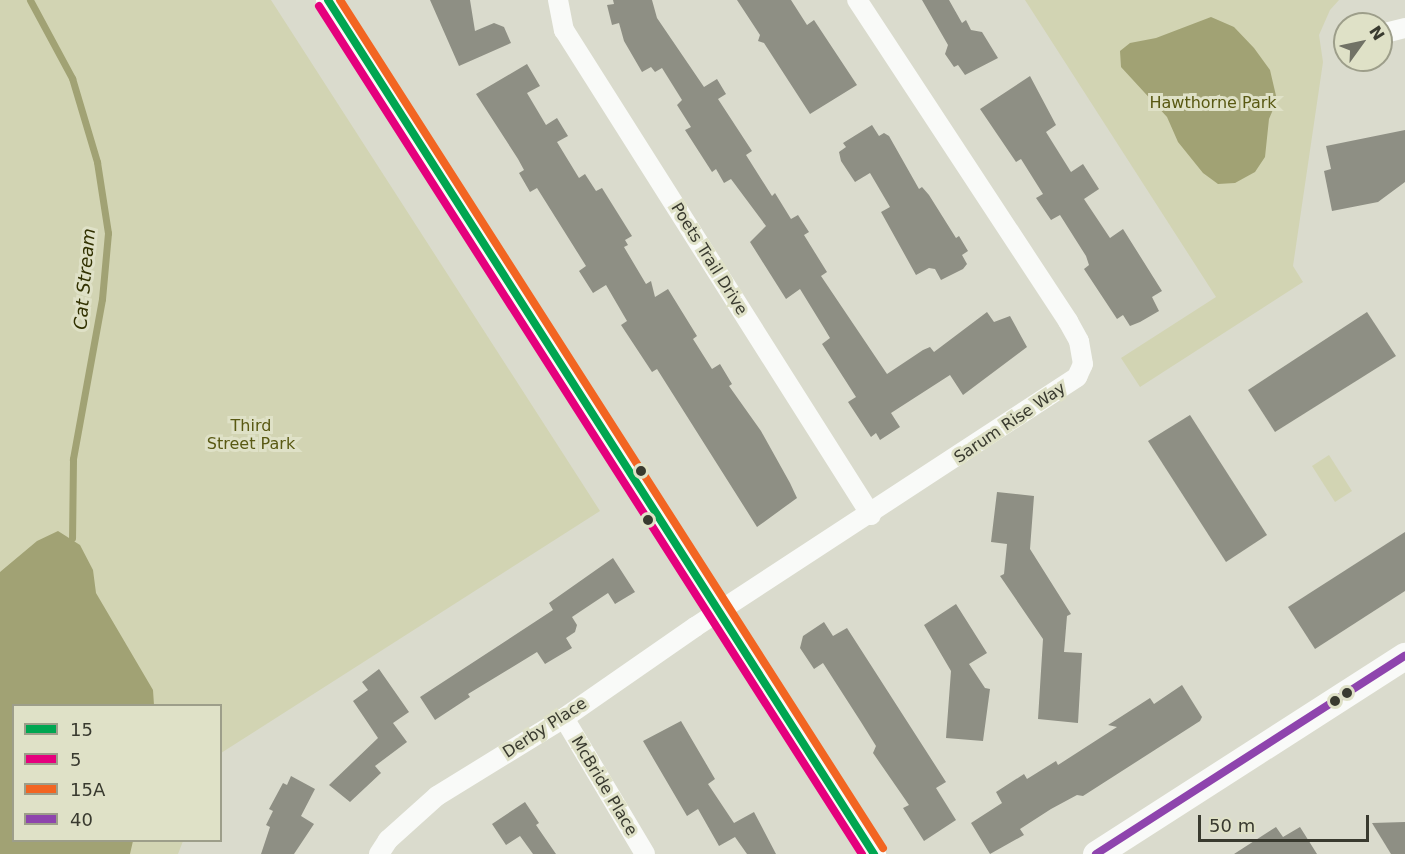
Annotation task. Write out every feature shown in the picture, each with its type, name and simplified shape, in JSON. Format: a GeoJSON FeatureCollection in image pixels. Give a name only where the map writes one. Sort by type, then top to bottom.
{"type":"FeatureCollection","features":[{"type":"Feature","properties":{"kind":"main road"},"geometry":{"type":"LineString","coordinates":[[1096,854],[1405,656]]}},
{"type":"Feature","properties":{"kind":"street"},"geometry":{"type":"LineString","coordinates":[[328,0],[873,854]]}},
{"type":"Feature","properties":{"kind":"street","name":"Poets Trail Drive"},"geometry":{"type":"LineString","coordinates":[[558,0],[564,30],[871,514]]}},
{"type":"Feature","properties":{"kind":"street","name":"Sarum Rise Way"},"geometry":{"type":"LineString","coordinates":[[720,611],[1066,387],[1077,377],[1083,364],[1079,341],[1068,321],[857,0]]}},
{"type":"Feature","properties":{"kind":"street","name":"Derby Place"},"geometry":{"type":"LineString","coordinates":[[379,854],[388,840],[437,796],[564,718],[720,611]]}},
{"type":"Feature","properties":{"kind":"street","name":"McBride Place"},"geometry":{"type":"LineString","coordinates":[[564,718],[645,854]]}},
{"type":"Feature","properties":{"kind":"green space","name":"Third Street Park"},"geometry":{"type":"Polygon","coordinates":[[[0,0],[271,0],[600,511],[222,752],[222,704],[12,704],[12,842],[183,842],[178,854],[0,854],[0,0]]]}},
{"type":"Feature","properties":{"kind":"green space","name":"Hawthorne Park"},"geometry":{"type":"Polygon","coordinates":[[[1025,0],[1339,0],[1330,10],[1319,35],[1323,62],[1293,266],[1303,282],[1140,387],[1121,358],[1216,297],[1025,0]]]}},
{"type":"Feature","properties":{"kind":"green space"},"geometry":{"type":"Polygon","coordinates":[[[1329,455],[1352,491],[1335,502],[1312,466],[1329,455]]]}},
{"type":"Feature","properties":{"kind":"shaded area"},"geometry":{"type":"Polygon","coordinates":[[[1211,17],[1234,27],[1254,48],[1270,70],[1277,100],[1269,119],[1265,157],[1255,172],[1235,183],[1218,184],[1203,173],[1178,142],[1167,117],[1121,67],[1120,51],[1130,43],[1156,38],[1211,17]]]}},
{"type":"Feature","properties":{"kind":"shaded area"},"geometry":{"type":"Polygon","coordinates":[[[58,531],[80,545],[93,570],[96,593],[153,690],[154,704],[12,704],[12,842],[133,842],[130,854],[0,854],[0,572],[37,541],[58,531]]]}},
{"type":"Feature","properties":{"kind":"building"},"geometry":{"type":"Polygon","coordinates":[[[430,0],[470,0],[475,31],[494,23],[504,27],[511,43],[459,66],[430,0]]]}},
{"type":"Feature","properties":{"kind":"building"},"geometry":{"type":"Polygon","coordinates":[[[613,0],[652,0],[657,18],[704,87],[717,79],[726,94],[718,99],[752,151],[746,155],[772,196],[775,193],[791,219],[798,215],[809,232],[804,235],[827,272],[821,276],[887,374],[923,350],[930,347],[934,352],[987,312],[994,322],[1010,316],[1027,347],[963,395],[950,375],[891,413],[900,427],[880,440],[876,433],[871,437],[848,402],[856,397],[822,344],[830,338],[800,289],[786,299],[750,242],[766,226],[731,179],[724,183],[716,169],[712,172],[685,130],[691,127],[677,105],[682,100],[662,68],[655,72],[651,67],[642,72],[624,41],[619,23],[612,25],[607,5],[614,4],[613,0]]]}},
{"type":"Feature","properties":{"kind":"building"},"geometry":{"type":"Polygon","coordinates":[[[737,0],[791,0],[807,25],[814,20],[857,85],[810,114],[764,43],[758,41],[760,35],[737,0]]]}},
{"type":"Feature","properties":{"kind":"building"},"geometry":{"type":"Polygon","coordinates":[[[922,0],[949,0],[962,23],[966,20],[971,30],[982,32],[998,58],[965,75],[958,65],[954,67],[945,54],[948,45],[922,0]]]}},
{"type":"Feature","properties":{"kind":"building"},"geometry":{"type":"Polygon","coordinates":[[[527,64],[540,86],[527,93],[546,125],[557,118],[568,136],[557,142],[579,178],[585,174],[596,191],[602,188],[632,236],[625,240],[628,245],[624,247],[646,284],[651,281],[655,297],[668,289],[697,336],[693,339],[712,369],[720,364],[732,384],[729,386],[761,431],[790,483],[797,498],[757,527],[657,369],[652,372],[621,325],[627,321],[606,285],[593,293],[579,271],[586,266],[537,188],[530,192],[519,173],[524,170],[518,159],[476,94],[527,64]]]}},
{"type":"Feature","properties":{"kind":"building"},"geometry":{"type":"Polygon","coordinates":[[[1030,76],[1056,125],[1046,132],[1071,172],[1083,164],[1099,189],[1084,199],[1110,238],[1123,229],[1162,291],[1152,297],[1159,311],[1140,322],[1130,326],[1123,315],[1117,319],[1084,269],[1089,265],[1086,256],[1060,215],[1051,220],[1036,198],[1043,194],[1021,159],[1016,162],[980,109],[1030,76]]]}},
{"type":"Feature","properties":{"kind":"building"},"geometry":{"type":"Polygon","coordinates":[[[872,125],[879,136],[884,133],[889,136],[919,189],[922,187],[929,195],[956,238],[959,236],[968,251],[962,255],[967,264],[963,269],[941,280],[935,269],[929,268],[916,275],[881,212],[890,207],[870,173],[855,182],[841,161],[839,152],[846,147],[843,143],[872,125]]]}},
{"type":"Feature","properties":{"kind":"building"},"geometry":{"type":"Polygon","coordinates":[[[1405,130],[1405,182],[1378,202],[1332,211],[1324,171],[1331,169],[1326,146],[1405,130]]]}},
{"type":"Feature","properties":{"kind":"building"},"geometry":{"type":"Polygon","coordinates":[[[1367,312],[1396,356],[1275,432],[1248,390],[1367,312]]]}},
{"type":"Feature","properties":{"kind":"building"},"geometry":{"type":"Polygon","coordinates":[[[1190,415],[1267,535],[1226,562],[1148,441],[1190,415]]]}},
{"type":"Feature","properties":{"kind":"building"},"geometry":{"type":"Polygon","coordinates":[[[997,492],[1034,496],[1030,549],[1071,614],[1067,616],[1064,652],[1082,653],[1078,723],[1038,719],[1043,639],[1000,576],[1004,574],[1007,544],[991,542],[997,492]]]}},
{"type":"Feature","properties":{"kind":"building"},"geometry":{"type":"Polygon","coordinates":[[[1405,532],[1405,591],[1315,649],[1288,607],[1405,532]]]}},
{"type":"Feature","properties":{"kind":"building"},"geometry":{"type":"Polygon","coordinates":[[[613,558],[635,592],[615,604],[608,593],[572,617],[577,625],[575,632],[566,638],[572,648],[545,664],[537,652],[468,694],[470,697],[435,720],[420,697],[553,610],[549,603],[613,558]]]}},
{"type":"Feature","properties":{"kind":"building"},"geometry":{"type":"Polygon","coordinates":[[[956,604],[987,653],[969,664],[985,688],[990,689],[983,741],[946,738],[951,671],[924,625],[956,604]]]}},
{"type":"Feature","properties":{"kind":"building"},"geometry":{"type":"Polygon","coordinates":[[[824,622],[833,636],[847,628],[946,782],[936,788],[956,820],[924,841],[903,808],[909,805],[873,753],[876,746],[861,722],[823,663],[814,669],[800,648],[803,636],[824,622]]]}},
{"type":"Feature","properties":{"kind":"building"},"geometry":{"type":"Polygon","coordinates":[[[379,669],[409,712],[393,723],[407,742],[375,766],[381,773],[350,802],[329,785],[378,738],[353,701],[368,690],[362,682],[379,669]]]}},
{"type":"Feature","properties":{"kind":"building"},"geometry":{"type":"Polygon","coordinates":[[[1182,685],[1202,717],[1200,721],[1083,796],[1077,795],[1051,809],[1020,829],[1024,835],[990,854],[971,823],[1002,803],[996,792],[1024,774],[1027,779],[1056,761],[1058,765],[1117,727],[1108,725],[1150,698],[1154,704],[1182,685]]]}},
{"type":"Feature","properties":{"kind":"building"},"geometry":{"type":"Polygon","coordinates":[[[681,721],[715,779],[708,784],[734,823],[754,812],[776,854],[747,854],[735,837],[719,846],[698,809],[687,816],[643,741],[681,721]]]}},
{"type":"Feature","properties":{"kind":"building"},"geometry":{"type":"Polygon","coordinates":[[[291,776],[315,789],[301,816],[314,824],[294,854],[261,854],[270,827],[266,825],[273,811],[269,809],[283,783],[287,785],[291,776]]]}},
{"type":"Feature","properties":{"kind":"building"},"geometry":{"type":"Polygon","coordinates":[[[525,802],[539,823],[536,825],[556,854],[533,854],[520,836],[506,845],[492,824],[525,802]]]}},
{"type":"Feature","properties":{"kind":"building"},"geometry":{"type":"Polygon","coordinates":[[[1405,822],[1405,854],[1391,854],[1372,823],[1405,822]]]}},
{"type":"Feature","properties":{"kind":"building"},"geometry":{"type":"Polygon","coordinates":[[[1276,827],[1283,837],[1300,827],[1317,854],[1234,854],[1276,827]]]}},
{"type":"Feature","properties":{"kind":"waterway","name":"Cat Stream"},"geometry":{"type":"LineString","coordinates":[[30,0],[72,78],[97,162],[108,233],[102,299],[73,459],[72,538]]}},
{"type":"Feature","properties":{"kind":"transit line","name":"15"},"geometry":{"type":"LineString","coordinates":[[328,0],[874,854]]}},
{"type":"Feature","properties":{"kind":"transit line","name":"15A"},"geometry":{"type":"LineString","coordinates":[[340,0],[883,848]]}},
{"type":"Feature","properties":{"kind":"transit line","name":"5"},"geometry":{"type":"LineString","coordinates":[[319,6],[862,854]]}},
{"type":"Feature","properties":{"kind":"transit line","name":"40"},"geometry":{"type":"LineString","coordinates":[[1096,854],[1405,656]]}}]}
